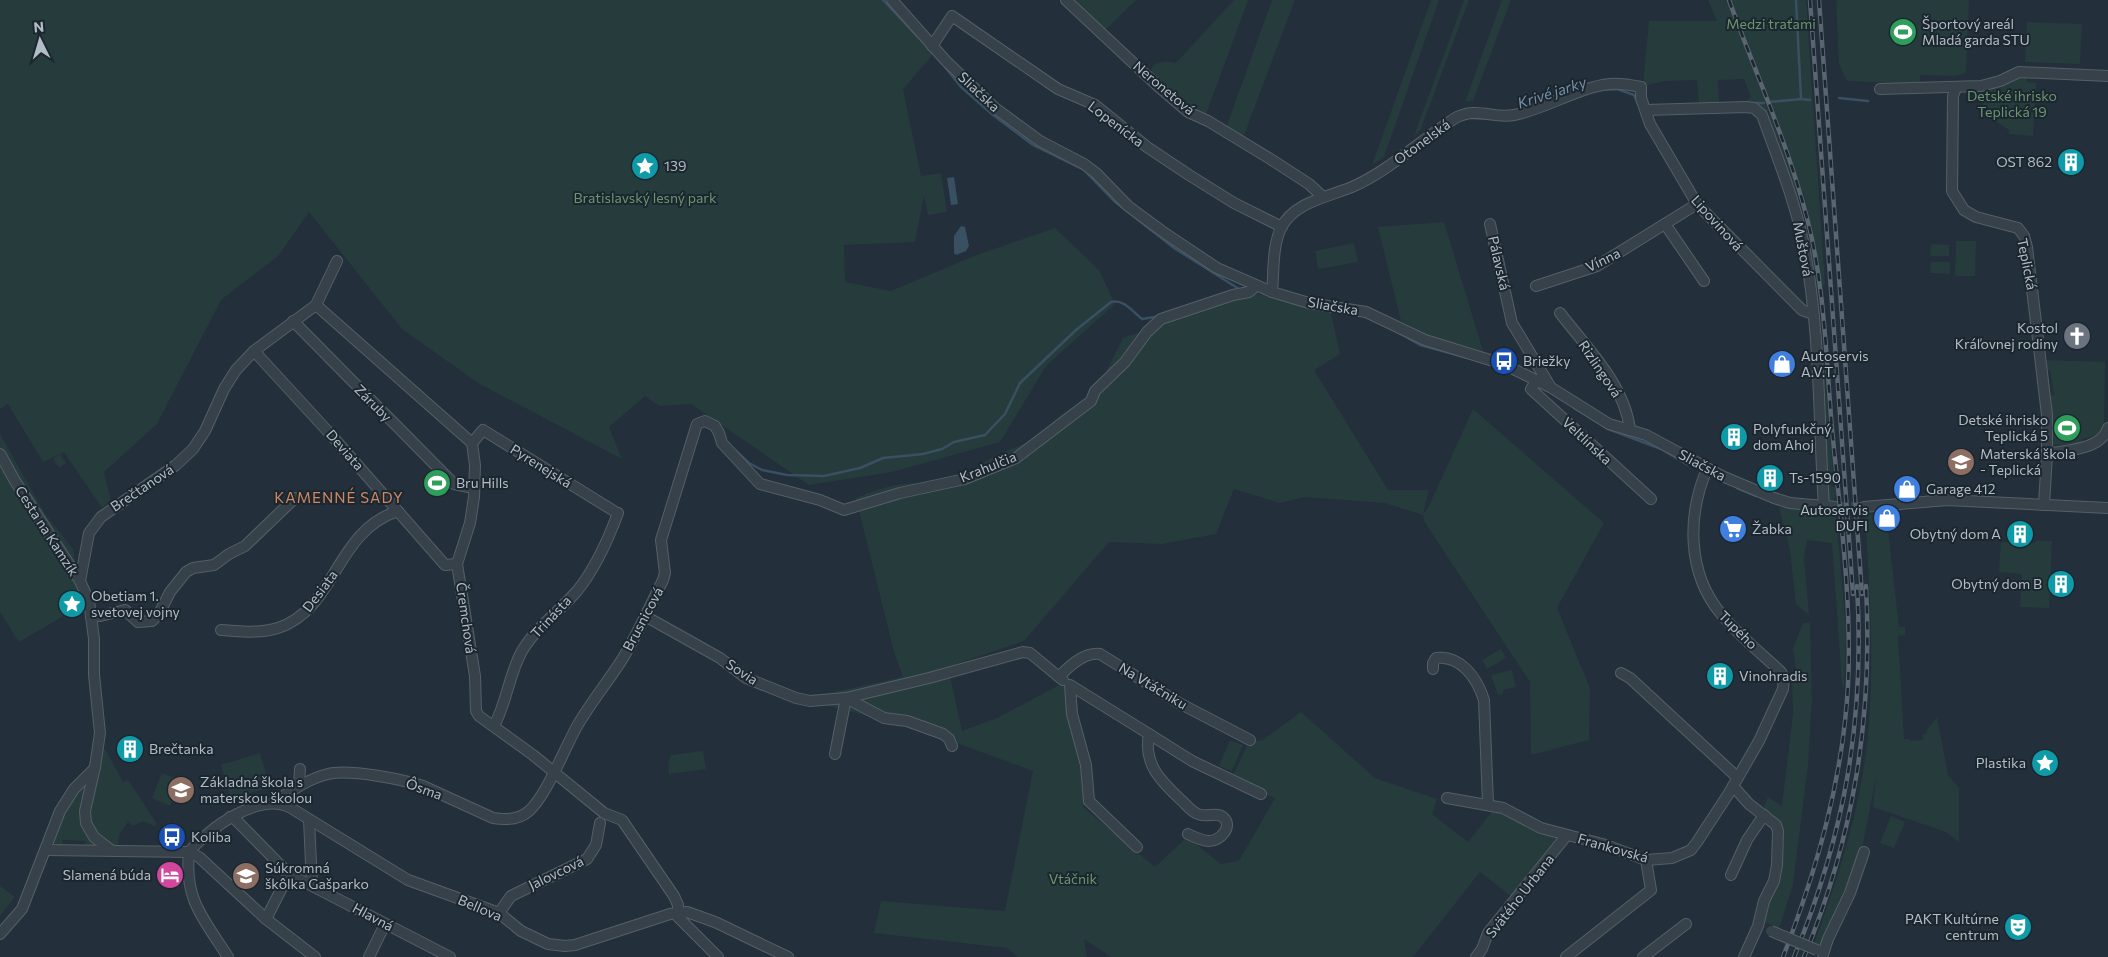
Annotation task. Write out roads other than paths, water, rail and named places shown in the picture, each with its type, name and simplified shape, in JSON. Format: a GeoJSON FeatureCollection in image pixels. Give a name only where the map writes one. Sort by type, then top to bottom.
{"type":"FeatureCollection","features":[{"type":"Feature","properties":{"kind":"street","name":"Sliačska"},"geometry":{"type":"LineString","coordinates":[[892,0],[932,46],[976,91],[1024,130],[1084,164],[1096,173],[1128,206],[1188,250],[1217,268],[1256,286],[1309,303],[1366,312],[1425,340],[1502,364],[1550,387],[1609,424],[1654,439],[1706,469],[1774,498],[1790,503],[1836,507]]}},
{"type":"Feature","properties":{"kind":"street","name":"Neronetová"},"geometry":{"type":"LineString","coordinates":[[1066,0],[1188,112],[1208,121],[1272,160],[1309,184],[1322,196]]}},
{"type":"Feature","properties":{"kind":"street","name":"Lopenícka"},"geometry":{"type":"LineString","coordinates":[[932,46],[952,16],[1058,89],[1095,105],[1147,147],[1189,175],[1234,203],[1282,227]]}},
{"type":"Feature","properties":{"kind":"street"},"geometry":{"type":"LineString","coordinates":[[1880,89],[1956,88],[1991,84],[2019,72],[2108,76]]}},
{"type":"Feature","properties":{"kind":"street","name":"Otonelská"},"geometry":{"type":"LineString","coordinates":[[1272,292],[1276,242],[1282,227],[1296,211],[1322,196],[1352,187],[1372,177],[1395,162],[1438,128],[1457,117],[1471,113],[1499,117],[1513,116],[1535,110],[1595,87],[1610,84],[1641,86]]}},
{"type":"Feature","properties":{"kind":"street","name":"Lipovinová"},"geometry":{"type":"LineString","coordinates":[[1641,86],[1641,98],[1650,124],[1696,204],[1802,310],[1813,314]]}},
{"type":"Feature","properties":{"kind":"street","name":"Teplická"},"geometry":{"type":"LineString","coordinates":[[1956,88],[1953,96],[1952,191],[1964,210],[1976,217],[2018,228],[2024,236],[2027,246],[2046,407],[2047,454],[2044,505]]}},
{"type":"Feature","properties":{"kind":"street","name":"Muštová"},"geometry":{"type":"LineString","coordinates":[[1646,110],[1746,107],[1754,108],[1762,115],[1800,226],[1809,275],[1819,375],[1824,506]]}},
{"type":"Feature","properties":{"kind":"street","name":"Vínna"},"geometry":{"type":"LineString","coordinates":[[1536,286],[1597,266],[1696,204]]}},
{"type":"Feature","properties":{"kind":"street","name":"Pálavská"},"geometry":{"type":"LineString","coordinates":[[1490,224],[1512,323],[1550,387]]}},
{"type":"Feature","properties":{"kind":"street"},"geometry":{"type":"LineString","coordinates":[[1665,224],[1704,281]]}},
{"type":"Feature","properties":{"kind":"street","name":"Brečtanová"},"geometry":{"type":"LineString","coordinates":[[80,581],[89,533],[101,517],[176,465],[193,449],[205,432],[229,380],[242,362],[316,304],[337,261]]}},
{"type":"Feature","properties":{"kind":"street","name":"Krahulčia"},"geometry":{"type":"LineString","coordinates":[[697,424],[705,421],[715,426],[722,443],[760,484],[820,500],[844,510],[900,493],[965,479],[1016,458],[1091,400],[1096,391],[1161,319],[1233,295],[1250,292],[1256,286]]}},
{"type":"Feature","properties":{"kind":"street"},"geometry":{"type":"LineString","coordinates":[[316,304],[472,443]]}},
{"type":"Feature","properties":{"kind":"street","name":"Rizlingová"},"geometry":{"type":"LineString","coordinates":[[1560,313],[1613,384],[1625,408],[1630,430]]}},
{"type":"Feature","properties":{"kind":"street","name":"Záruby"},"geometry":{"type":"LineString","coordinates":[[293,321],[454,484],[474,488]]}},
{"type":"Feature","properties":{"kind":"street","name":"Deviata"},"geometry":{"type":"LineString","coordinates":[[254,351],[332,436],[444,565],[457,564]]}},
{"type":"Feature","properties":{"kind":"street","name":"Veltlínska"},"geometry":{"type":"LineString","coordinates":[[1537,380],[1531,389],[1651,499]]}},
{"type":"Feature","properties":{"kind":"street","name":"Brusnicová"},"geometry":{"type":"LineString","coordinates":[[553,771],[591,702],[622,658],[664,577],[661,540],[697,424]]}},
{"type":"Feature","properties":{"kind":"street"},"geometry":{"type":"LineString","coordinates":[[2047,454],[2092,445],[2106,435],[2108,428]]}},
{"type":"Feature","properties":{"kind":"street","name":"Pyrenejská"},"geometry":{"type":"LineString","coordinates":[[472,443],[483,430],[616,512]]}},
{"type":"Feature","properties":{"kind":"street","name":"Čremchová"},"geometry":{"type":"LineString","coordinates":[[472,443],[475,465],[470,523],[457,564],[475,676],[476,711],[483,720],[494,726],[604,812],[622,820],[674,896],[678,905],[678,917],[718,957]]}},
{"type":"Feature","properties":{"kind":"street","name":"Cesta na Kamzík"},"geometry":{"type":"LineString","coordinates":[[0,454],[15,481],[80,581]]}},
{"type":"Feature","properties":{"kind":"street","name":"Tupého"},"geometry":{"type":"LineString","coordinates":[[1706,469],[1698,490],[1692,522],[1696,558],[1702,582],[1723,616],[1781,672],[1784,678],[1783,689],[1759,741],[1735,781]]}},
{"type":"Feature","properties":{"kind":"street"},"geometry":{"type":"LineString","coordinates":[[91,616],[97,617],[125,610],[138,622],[154,620],[170,592],[186,572],[193,568],[214,565],[228,554],[245,546],[295,498]]}},
{"type":"Feature","properties":{"kind":"street"},"geometry":{"type":"LineString","coordinates":[[1864,506],[1947,500],[2108,508]]}},
{"type":"Feature","properties":{"kind":"street","name":"Desiata"},"geometry":{"type":"LineString","coordinates":[[221,630],[266,630],[295,620],[309,609],[352,545],[364,531],[379,519],[398,511]]}},
{"type":"Feature","properties":{"kind":"street","name":"Trinásta"},"geometry":{"type":"LineString","coordinates":[[494,726],[504,705],[511,679],[522,652],[535,634],[578,590],[601,552],[616,512]]}},
{"type":"Feature","properties":{"kind":"street"},"geometry":{"type":"LineString","coordinates":[[80,581],[89,601],[94,639],[94,675],[100,727],[95,767],[84,811],[86,823],[94,837],[111,850]]}},
{"type":"Feature","properties":{"kind":"street","name":"Sovia"},"geometry":{"type":"LineString","coordinates":[[645,616],[720,658],[746,678],[804,700],[846,698],[954,672],[1023,652],[1030,653],[1059,677]]}},
{"type":"Feature","properties":{"kind":"street","name":"Na Vtáčniku"},"geometry":{"type":"LineString","coordinates":[[1059,677],[1074,663],[1091,654],[1100,654],[1179,703],[1250,740]]}},
{"type":"Feature","properties":{"kind":"street"},"geometry":{"type":"LineString","coordinates":[[1433,669],[1433,663],[1436,658],[1450,659],[1466,666],[1481,690],[1484,700],[1488,804]]}},
{"type":"Feature","properties":{"kind":"street"},"geometry":{"type":"LineString","coordinates":[[1621,673],[1630,678],[1735,781],[1749,804],[1776,825],[1778,831],[1777,865],[1774,880],[1764,901],[1758,926],[1744,957]]}},
{"type":"Feature","properties":{"kind":"street"},"geometry":{"type":"LineString","coordinates":[[1059,677],[1192,761],[1261,794]]}},
{"type":"Feature","properties":{"kind":"street"},"geometry":{"type":"LineString","coordinates":[[1070,685],[1072,714],[1086,765],[1089,801],[1137,847]]}},
{"type":"Feature","properties":{"kind":"street"},"geometry":{"type":"LineString","coordinates":[[835,754],[846,698],[884,718],[913,723],[943,734],[949,739],[952,746]]}},
{"type":"Feature","properties":{"kind":"street"},"geometry":{"type":"LineString","coordinates":[[1149,734],[1149,754],[1158,778],[1196,813],[1204,816],[1219,815],[1227,823],[1226,831],[1215,840],[1208,841],[1188,834]]}},
{"type":"Feature","properties":{"kind":"street"},"geometry":{"type":"LineString","coordinates":[[0,934],[22,910],[60,811],[74,789],[95,767]]}},
{"type":"Feature","properties":{"kind":"street"},"geometry":{"type":"LineString","coordinates":[[300,769],[302,784]]}},
{"type":"Feature","properties":{"kind":"street","name":"Ôsma"},"geometry":{"type":"LineString","coordinates":[[273,803],[302,784],[328,774],[343,773],[411,782],[482,815],[503,820],[526,814],[532,809],[553,771]]}},
{"type":"Feature","properties":{"kind":"street","name":"Frankovská"},"geometry":{"type":"LineString","coordinates":[[1447,798],[1503,808],[1541,828],[1628,852],[1646,860],[1672,858],[1691,850],[1735,781]]}},
{"type":"Feature","properties":{"kind":"street"},"geometry":{"type":"LineString","coordinates":[[228,957],[191,895],[188,877],[189,852],[197,843],[230,817],[273,803]]}},
{"type":"Feature","properties":{"kind":"street","name":"Bellova"},"geometry":{"type":"LineString","coordinates":[[273,803],[287,806],[408,880],[499,913],[521,930],[548,944],[575,945],[678,912]]}},
{"type":"Feature","properties":{"kind":"street"},"geometry":{"type":"LineString","coordinates":[[1731,875],[1747,840],[1764,815]]}},
{"type":"Feature","properties":{"kind":"street","name":"Hlavná"},"geometry":{"type":"LineString","coordinates":[[230,817],[234,818],[289,874],[450,957]]}},
{"type":"Feature","properties":{"kind":"street"},"geometry":{"type":"LineString","coordinates":[[309,820],[312,885]]}},
{"type":"Feature","properties":{"kind":"street","name":"Jalovcová"},"geometry":{"type":"LineString","coordinates":[[499,913],[511,896],[587,858],[596,845],[600,823]]}},
{"type":"Feature","properties":{"kind":"street","name":"Svätého Urbana"},"geometry":{"type":"LineString","coordinates":[[1476,957],[1482,949],[1488,932],[1567,835]]}},
{"type":"Feature","properties":{"kind":"street"},"geometry":{"type":"LineString","coordinates":[[46,850],[189,852],[199,856],[266,919],[315,957]]}},
{"type":"Feature","properties":{"kind":"street"},"geometry":{"type":"LineString","coordinates":[[1758,926],[1822,954],[1850,893],[1864,852]]}},
{"type":"Feature","properties":{"kind":"street"},"geometry":{"type":"LineString","coordinates":[[1566,957],[1651,890],[1646,860]]}},
{"type":"Feature","properties":{"kind":"street"},"geometry":{"type":"LineString","coordinates":[[266,919],[289,874]]}},
{"type":"Feature","properties":{"kind":"street"},"geometry":{"type":"LineString","coordinates":[[678,912],[687,912],[715,922],[788,957]]}},
{"type":"Feature","properties":{"kind":"street"},"geometry":{"type":"LineString","coordinates":[[369,957],[386,924]]}},
{"type":"Feature","properties":{"kind":"street"},"geometry":{"type":"LineString","coordinates":[[1643,957],[1686,924]]}},
{"type":"Feature","properties":{"kind":"water"},"geometry":{"type":"Polygon","coordinates":[[[954,177],[958,204],[951,205],[947,178],[954,177]]]}},
{"type":"Feature","properties":{"kind":"water"},"geometry":{"type":"Polygon","coordinates":[[[961,226],[965,227],[969,246],[966,251],[956,255],[954,253],[954,236],[961,226]]]}},
{"type":"Feature","properties":{"kind":"waterway"},"geometry":{"type":"LineString","coordinates":[[883,0],[918,37]]}},
{"type":"Feature","properties":{"kind":"waterway"},"geometry":{"type":"LineString","coordinates":[[1796,0],[1801,99],[1810,100]]}},
{"type":"Feature","properties":{"kind":"waterway"},"geometry":{"type":"LineString","coordinates":[[945,67],[961,87],[993,115],[1033,145],[1084,170],[1114,201],[1174,248],[1239,289]]}},
{"type":"Feature","properties":{"kind":"waterway","name":"Krivé jarky"},"geometry":{"type":"LineString","coordinates":[[1600,90],[1617,89],[1634,95],[1638,104]]}},
{"type":"Feature","properties":{"kind":"waterway"},"geometry":{"type":"LineString","coordinates":[[1839,98],[1868,101]]}},
{"type":"Feature","properties":{"kind":"waterway"},"geometry":{"type":"LineString","coordinates":[[1770,102],[1801,99]]}},
{"type":"Feature","properties":{"kind":"waterway","name":"Krivé jarky"},"geometry":{"type":"LineString","coordinates":[[1754,103],[1764,103]]}},
{"type":"Feature","properties":{"kind":"waterway","name":"Krivé jarky"},"geometry":{"type":"LineString","coordinates":[[1470,118],[1492,119]]}},
{"type":"Feature","properties":{"kind":"waterway"},"geometry":{"type":"LineString","coordinates":[[735,450],[749,463],[762,470],[787,475],[824,476],[860,468],[883,458],[923,454],[942,449],[954,442],[985,435],[1005,414],[1020,383],[1076,330],[1111,302],[1124,304],[1142,319],[1160,316]]}},
{"type":"Feature","properties":{"kind":"waterway"},"geometry":{"type":"LineString","coordinates":[[1292,303],[1306,307]]}},
{"type":"Feature","properties":{"kind":"waterway"},"geometry":{"type":"LineString","coordinates":[[1399,333],[1420,345],[1468,358]]}},
{"type":"Feature","properties":{"kind":"waterway"},"geometry":{"type":"LineString","coordinates":[[1574,408],[1608,429],[1661,449],[1688,465]]}},
{"type":"Feature","properties":{"kind":"waterway"},"geometry":{"type":"LineString","coordinates":[[1737,488],[1756,496]]}},
{"type":"Feature","properties":{"kind":"tunnel"},"geometry":{"type":"LineString","coordinates":[[1836,507],[1864,507]]}},
{"type":"Feature","properties":{"kind":"railway"},"geometry":{"type":"LineString","coordinates":[[1729,0],[1790,163],[1813,244],[1824,323],[1847,589],[1848,685],[1841,755],[1817,857],[1783,957]]}},
{"type":"Feature","properties":{"kind":"railway"},"geometry":{"type":"LineString","coordinates":[[1810,0],[1853,594]]}},
{"type":"Feature","properties":{"kind":"railway"},"geometry":{"type":"LineString","coordinates":[[1819,0],[1862,594]]}},
{"type":"Feature","properties":{"kind":"railway"},"geometry":{"type":"LineString","coordinates":[[1794,957],[1812,911],[1826,866],[1848,775],[1858,683],[1857,586]]}},
{"type":"Feature","properties":{"kind":"railway"},"geometry":{"type":"LineString","coordinates":[[1804,957],[1836,866],[1856,775],[1863,729],[1866,682],[1866,586]]}},
{"type":"Feature","properties":{"kind":"place","name":"Športový areál Mladá garda STU"},"geometry":{"type":"Point","coordinates":[1903,32]}},
{"type":"Feature","properties":{"kind":"place","name":"OST 862"},"geometry":{"type":"Point","coordinates":[2071,162]}},
{"type":"Feature","properties":{"kind":"place","name":"139"},"geometry":{"type":"Point","coordinates":[645,166]}},
{"type":"Feature","properties":{"kind":"place","name":"Kostol Kráľovnej rodiny"},"geometry":{"type":"Point","coordinates":[2077,336]}},
{"type":"Feature","properties":{"kind":"place","name":"Briežky"},"geometry":{"type":"Point","coordinates":[1504,361]}},
{"type":"Feature","properties":{"kind":"place","name":"Autoservis A.V.T."},"geometry":{"type":"Point","coordinates":[1782,364]}},
{"type":"Feature","properties":{"kind":"place","name":"Detské ihrisko Teplická 5"},"geometry":{"type":"Point","coordinates":[2067,428]}},
{"type":"Feature","properties":{"kind":"place","name":"Polyfunkčný dom Ahoj"},"geometry":{"type":"Point","coordinates":[1734,437]}},
{"type":"Feature","properties":{"kind":"place","name":"Materská škola - Teplická"},"geometry":{"type":"Point","coordinates":[1961,462]}},
{"type":"Feature","properties":{"kind":"place","name":"Ts-1590"},"geometry":{"type":"Point","coordinates":[1770,478]}},
{"type":"Feature","properties":{"kind":"place","name":"Bru Hills"},"geometry":{"type":"Point","coordinates":[437,483]}},
{"type":"Feature","properties":{"kind":"place","name":"Garage 412"},"geometry":{"type":"Point","coordinates":[1907,489]}},
{"type":"Feature","properties":{"kind":"place","name":"Autoservis DUFI"},"geometry":{"type":"Point","coordinates":[1887,518]}},
{"type":"Feature","properties":{"kind":"place","name":"Žabka"},"geometry":{"type":"Point","coordinates":[1733,529]}},
{"type":"Feature","properties":{"kind":"place","name":"Obytný dom A"},"geometry":{"type":"Point","coordinates":[2020,534]}},
{"type":"Feature","properties":{"kind":"place","name":"Obytný dom B"},"geometry":{"type":"Point","coordinates":[2061,584]}},
{"type":"Feature","properties":{"kind":"place","name":"Obetiam 1. svetovej vojny"},"geometry":{"type":"Point","coordinates":[72,604]}},
{"type":"Feature","properties":{"kind":"place","name":"Vinohradis"},"geometry":{"type":"Point","coordinates":[1720,676]}},
{"type":"Feature","properties":{"kind":"place","name":"Brečtanka"},"geometry":{"type":"Point","coordinates":[130,749]}},
{"type":"Feature","properties":{"kind":"place","name":"Plastika"},"geometry":{"type":"Point","coordinates":[2045,763]}},
{"type":"Feature","properties":{"kind":"place","name":"Základná škola s materskou školou"},"geometry":{"type":"Point","coordinates":[181,790]}},
{"type":"Feature","properties":{"kind":"place","name":"Koliba"},"geometry":{"type":"Point","coordinates":[172,837]}},
{"type":"Feature","properties":{"kind":"place","name":"Slamená búda"},"geometry":{"type":"Point","coordinates":[170,875]}},
{"type":"Feature","properties":{"kind":"place","name":"Súkromná škôlka Gašparko"},"geometry":{"type":"Point","coordinates":[246,876]}},
{"type":"Feature","properties":{"kind":"place","name":"PAKT Kultúrne centrum"},"geometry":{"type":"Point","coordinates":[2018,927]}},
{"type":"Feature","properties":{"kind":"district","name":"KAMENNÉ SADY"},"geometry":{"type":"Point","coordinates":[339,498]}},
{"type":"Feature","properties":{"kind":"park label","name":"Medzi traťami"},"geometry":{"type":"Point","coordinates":[1771,24]}},
{"type":"Feature","properties":{"kind":"park label","name":"Detské ihrisko Teplická 19"},"geometry":{"type":"Point","coordinates":[2012,104]}},
{"type":"Feature","properties":{"kind":"park label","name":"Bratislavský lesný park"},"geometry":{"type":"Point","coordinates":[645,198]}},
{"type":"Feature","properties":{"kind":"park label","name":"Vtáčnik"},"geometry":{"type":"Point","coordinates":[1073,879]}}]}
